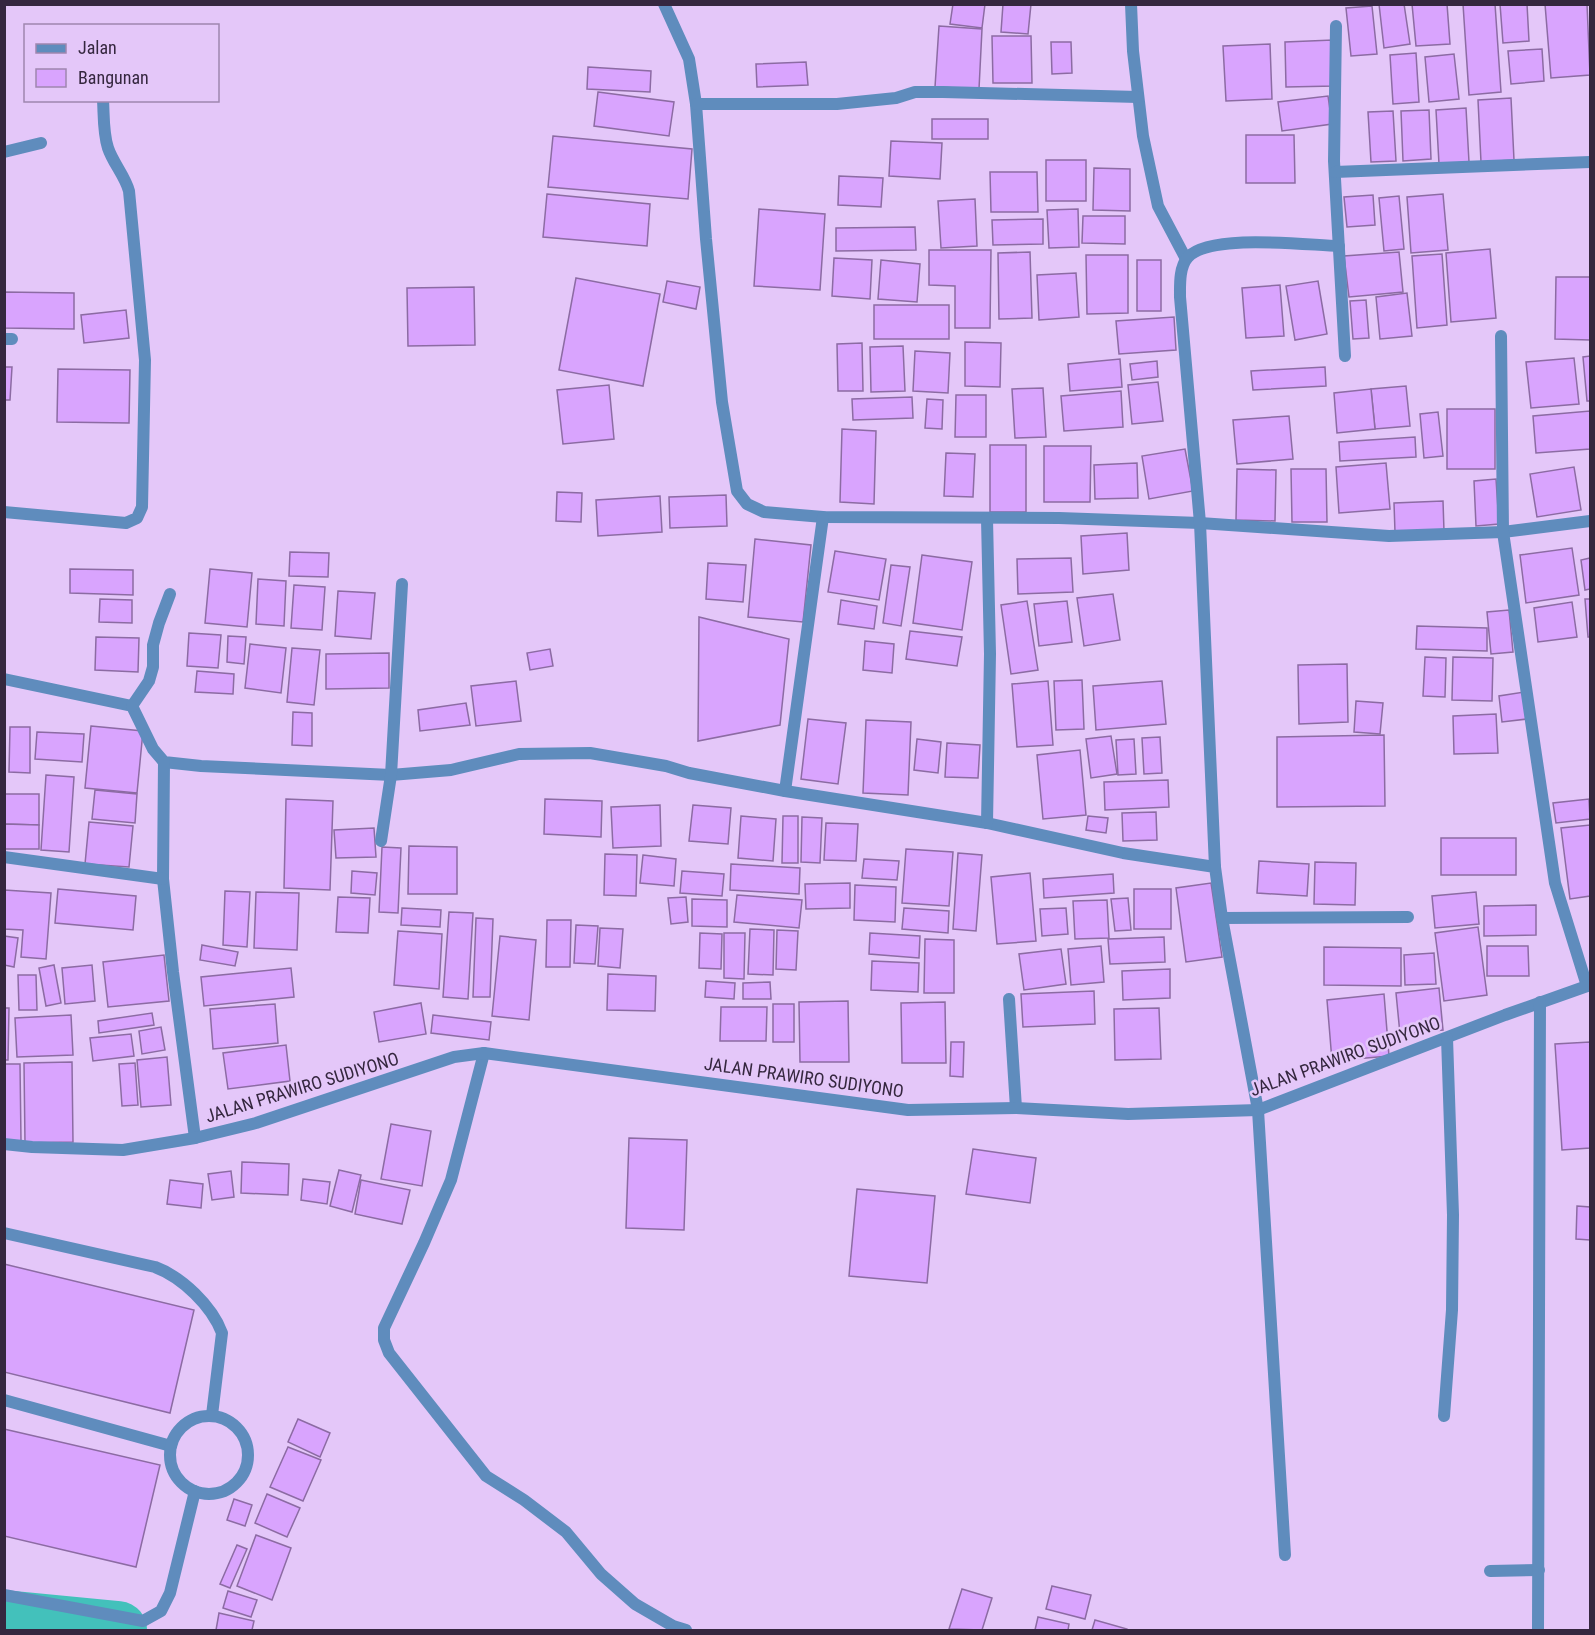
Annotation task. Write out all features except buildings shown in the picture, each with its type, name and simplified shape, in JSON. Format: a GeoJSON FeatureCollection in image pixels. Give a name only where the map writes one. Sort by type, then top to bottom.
{"type":"FeatureCollection","features":[{"type":"Feature","properties":{"kind":"street"},"geometry":{"type":"LineString","coordinates":[[664,4],[689,59],[696,104],[722,402],[737,491],[747,504],[764,512],[824,517],[1059,518],[1200,523],[1389,536],[1503,532],[1590,521]]}},
{"type":"Feature","properties":{"kind":"street"},"geometry":{"type":"LineString","coordinates":[[1131,4],[1133,51],[1143,136],[1158,206],[1186,259]]}},
{"type":"Feature","properties":{"kind":"street"},"geometry":{"type":"LineString","coordinates":[[1336,26],[1335,172],[1345,356]]}},
{"type":"Feature","properties":{"kind":"street"},"geometry":{"type":"LineString","coordinates":[[696,104],[837,104],[896,98],[915,92],[1138,97]]}},
{"type":"Feature","properties":{"kind":"street"},"geometry":{"type":"LineString","coordinates":[[4,512],[126,523],[137,518],[142,507],[145,360],[129,191],[108,149],[103,102]]}},
{"type":"Feature","properties":{"kind":"street"},"geometry":{"type":"LineString","coordinates":[[4,152],[41,143]]}},
{"type":"Feature","properties":{"kind":"street"},"geometry":{"type":"LineString","coordinates":[[1335,172],[1590,162]]}},
{"type":"Feature","properties":{"kind":"street"},"geometry":{"type":"LineString","coordinates":[[1285,1556],[1258,1110],[1222,918],[1215,867],[1200,523],[1180,276],[1186,259],[1198,249],[1213,245],[1248,242],[1339,246]]}},
{"type":"Feature","properties":{"kind":"street"},"geometry":{"type":"LineString","coordinates":[[1501,336],[1503,532],[1555,883],[1589,986]]}},
{"type":"Feature","properties":{"kind":"street"},"geometry":{"type":"LineString","coordinates":[[785,791],[824,517]]}},
{"type":"Feature","properties":{"kind":"street"},"geometry":{"type":"LineString","coordinates":[[987,519],[990,654],[987,823]]}},
{"type":"Feature","properties":{"kind":"street"},"geometry":{"type":"LineString","coordinates":[[381,841],[391,775],[402,584]]}},
{"type":"Feature","properties":{"kind":"street"},"geometry":{"type":"LineString","coordinates":[[132,706],[149,681],[153,667],[153,645],[170,594]]}},
{"type":"Feature","properties":{"kind":"street"},"geometry":{"type":"LineString","coordinates":[[4,679],[132,706]]}},
{"type":"Feature","properties":{"kind":"street"},"geometry":{"type":"LineString","coordinates":[[132,706],[153,749],[164,762],[163,879],[174,983],[195,1138]]}},
{"type":"Feature","properties":{"kind":"street"},"geometry":{"type":"LineString","coordinates":[[164,762],[201,766],[391,775],[451,770],[519,754],[590,753],[785,791],[987,823],[1123,853],[1215,867]]}},
{"type":"Feature","properties":{"kind":"street"},"geometry":{"type":"LineString","coordinates":[[4,857],[163,879]]}},
{"type":"Feature","properties":{"kind":"street"},"geometry":{"type":"LineString","coordinates":[[1222,918],[1408,917]]}},
{"type":"Feature","properties":{"kind":"street","name":"JALAN PRAWIRO SUDIYONO"},"geometry":{"type":"LineString","coordinates":[[4,1144],[123,1150],[195,1138],[256,1123],[454,1057],[484,1053],[908,1110],[1016,1108],[1128,1114],[1258,1110],[1540,1002],[1589,986]]}},
{"type":"Feature","properties":{"kind":"street"},"geometry":{"type":"LineString","coordinates":[[1009,999],[1016,1108]]}},
{"type":"Feature","properties":{"kind":"street"},"geometry":{"type":"LineString","coordinates":[[1539,1630],[1540,1002]]}},
{"type":"Feature","properties":{"kind":"street"},"geometry":{"type":"LineString","coordinates":[[1444,1416],[1452,1310],[1453,1227],[1447,1038]]}},
{"type":"Feature","properties":{"kind":"street"},"geometry":{"type":"LineString","coordinates":[[484,1053],[451,1180],[384,1328],[384,1340],[389,1353],[486,1476],[524,1500],[566,1532],[601,1574],[635,1604],[673,1626],[686,1630]]}},
{"type":"Feature","properties":{"kind":"street"},"geometry":{"type":"LineString","coordinates":[[4,1233],[155,1267],[171,1273],[182,1281],[214,1318],[222,1333],[212,1415]]}},
{"type":"Feature","properties":{"kind":"street"},"geometry":{"type":"LineString","coordinates":[[4,1400],[171,1446]]}},
{"type":"Feature","properties":{"kind":"street"},"geometry":{"type":"LineString","coordinates":[[212,1415],[223,1418],[240,1431],[248,1452],[247,1463],[236,1483],[227,1490],[206,1494],[185,1486],[172,1468],[171,1446],[181,1426],[190,1420],[212,1415]]}},
{"type":"Feature","properties":{"kind":"street"},"geometry":{"type":"LineString","coordinates":[[4,1595],[143,1621],[161,1611],[170,1593],[195,1491]]}},
{"type":"Feature","properties":{"kind":"street"},"geometry":{"type":"LineString","coordinates":[[1490,1571],[1539,1570]]}},
{"type":"Feature","properties":{"kind":"waterway"},"geometry":{"type":"LineString","coordinates":[[4,1619],[118,1630]]}}]}
